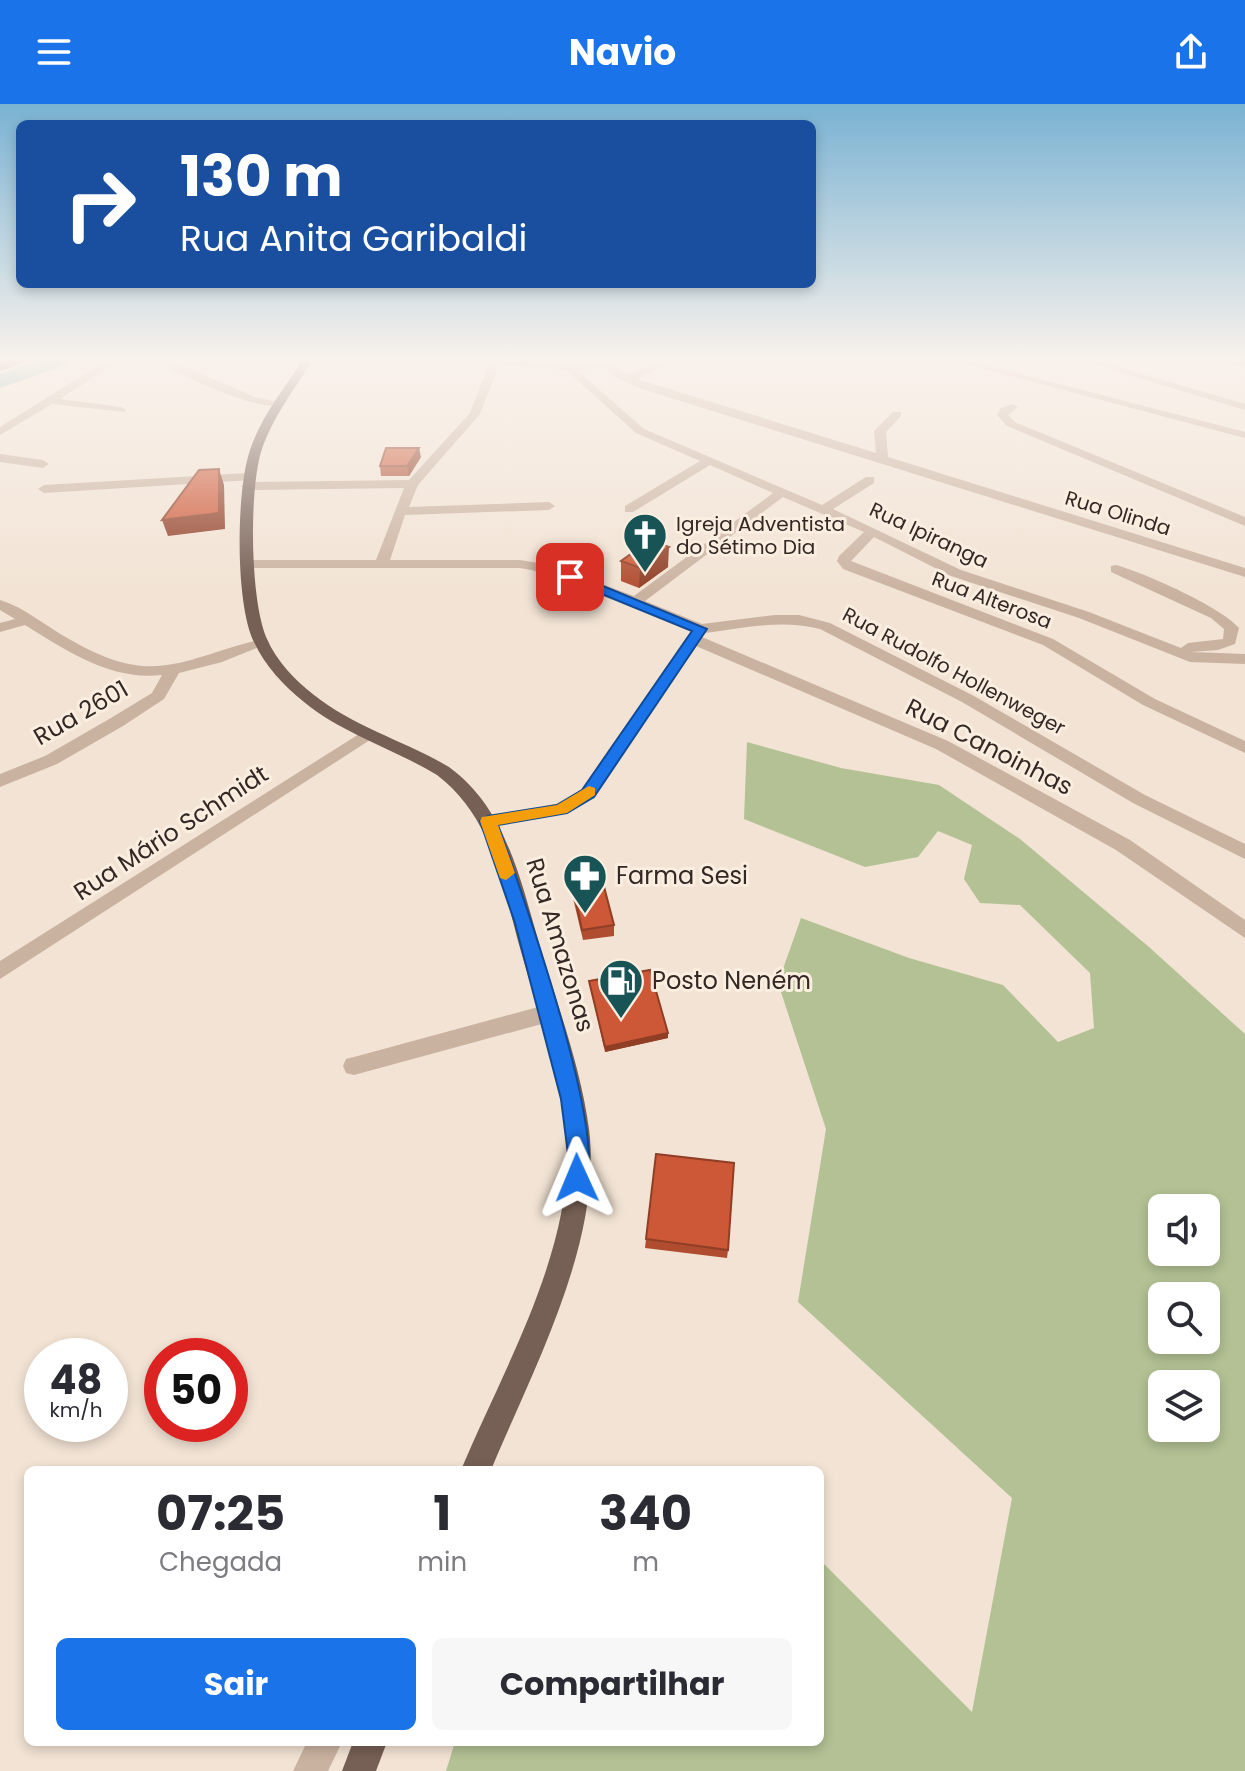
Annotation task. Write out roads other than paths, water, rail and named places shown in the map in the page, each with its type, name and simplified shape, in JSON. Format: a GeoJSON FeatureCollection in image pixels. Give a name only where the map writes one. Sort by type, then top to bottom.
{"type":"FeatureCollection","features":[{"type":"Feature","properties":{"kind":"main road","name":"Rua Amazonas"},"geometry":{"type":"LineString","coordinates":[[261,439],[248,481],[248,564],[255,626],[262,643],[299,691],[333,715],[456,782],[472,796],[488,821],[524,923],[571,1099],[577,1140],[575,1203],[549,1291],[478,1466]]}},
{"type":"Feature","properties":{"kind":"main road"},"geometry":{"type":"LineString","coordinates":[[359,1771],[368,1746]]}},
{"type":"Feature","properties":{"kind":"street"},"geometry":{"type":"LineString","coordinates":[[382,564],[412,484],[453,439]]}},
{"type":"Feature","properties":{"kind":"street","name":"Rua Ipiranga"},"geometry":{"type":"LineString","coordinates":[[655,439],[824,509],[956,573],[1084,615],[1195,659],[1243,660]]}},
{"type":"Feature","properties":{"kind":"street","name":"Rua Olinda"},"geometry":{"type":"LineString","coordinates":[[818,439],[1245,573]]}},
{"type":"Feature","properties":{"kind":"street"},"geometry":{"type":"LineString","coordinates":[[881,439],[882,459]]}},
{"type":"Feature","properties":{"kind":"street"},"geometry":{"type":"LineString","coordinates":[[1046,439],[1245,522]]}},
{"type":"Feature","properties":{"kind":"street"},"geometry":{"type":"LineString","coordinates":[[0,458],[43,464]]}},
{"type":"Feature","properties":{"kind":"street"},"geometry":{"type":"LineString","coordinates":[[629,509],[709,461]]}},
{"type":"Feature","properties":{"kind":"street"},"geometry":{"type":"LineString","coordinates":[[824,509],[870,480]]}},
{"type":"Feature","properties":{"kind":"street"},"geometry":{"type":"LineString","coordinates":[[44,489],[248,481],[412,484]]}},
{"type":"Feature","properties":{"kind":"street"},"geometry":{"type":"LineString","coordinates":[[635,602],[782,492]]}},
{"type":"Feature","properties":{"kind":"street"},"geometry":{"type":"LineString","coordinates":[[400,511],[549,506]]}},
{"type":"Feature","properties":{"kind":"street","name":"Rua Alterosa"},"geometry":{"type":"LineString","coordinates":[[873,531],[846,556],[844,561],[848,566],[1048,642],[1149,702],[1245,748]]}},
{"type":"Feature","properties":{"kind":"street"},"geometry":{"type":"LineString","coordinates":[[248,564],[520,564],[545,568],[635,602],[697,634],[588,793],[561,809],[488,821]]}},
{"type":"Feature","properties":{"kind":"street"},"geometry":{"type":"LineString","coordinates":[[1116,569],[1216,615],[1232,628],[1230,641],[1218,646],[1168,650]]}},
{"type":"Feature","properties":{"kind":"street"},"geometry":{"type":"LineString","coordinates":[[0,604],[117,668],[137,672],[173,670],[262,643]]}},
{"type":"Feature","properties":{"kind":"street","name":"Rua Rudolfo Hollenweger"},"geometry":{"type":"LineString","coordinates":[[697,634],[775,619],[799,619],[825,626],[968,699],[1139,799],[1245,852]]}},
{"type":"Feature","properties":{"kind":"street"},"geometry":{"type":"LineString","coordinates":[[0,628],[28,620]]}},
{"type":"Feature","properties":{"kind":"street","name":"Rua Canoinhas"},"geometry":{"type":"LineString","coordinates":[[697,634],[942,745],[1123,845],[1245,930]]}},
{"type":"Feature","properties":{"kind":"street","name":"Rua 2601"},"geometry":{"type":"LineString","coordinates":[[0,781],[51,760],[158,696],[173,670]]}},
{"type":"Feature","properties":{"kind":"street","name":"Rua Mário Schmidt"},"geometry":{"type":"LineString","coordinates":[[0,971],[367,734]]}},
{"type":"Feature","properties":{"kind":"street"},"geometry":{"type":"LineString","coordinates":[[354,1066],[549,1013]]}},
{"type":"Feature","properties":{"kind":"street"},"geometry":{"type":"LineString","coordinates":[[310,1771],[323,1746]]}},
{"type":"Feature","properties":{"kind":"place","name":"Igreja Adventista do Sétimo Dia"},"geometry":{"type":"Point","coordinates":[645,574]}},
{"type":"Feature","properties":{"kind":"place","name":"Farma Sesi"},"geometry":{"type":"Point","coordinates":[585,915]}},
{"type":"Feature","properties":{"kind":"place","name":"Posto Neném"},"geometry":{"type":"Point","coordinates":[621,1020]}}]}
